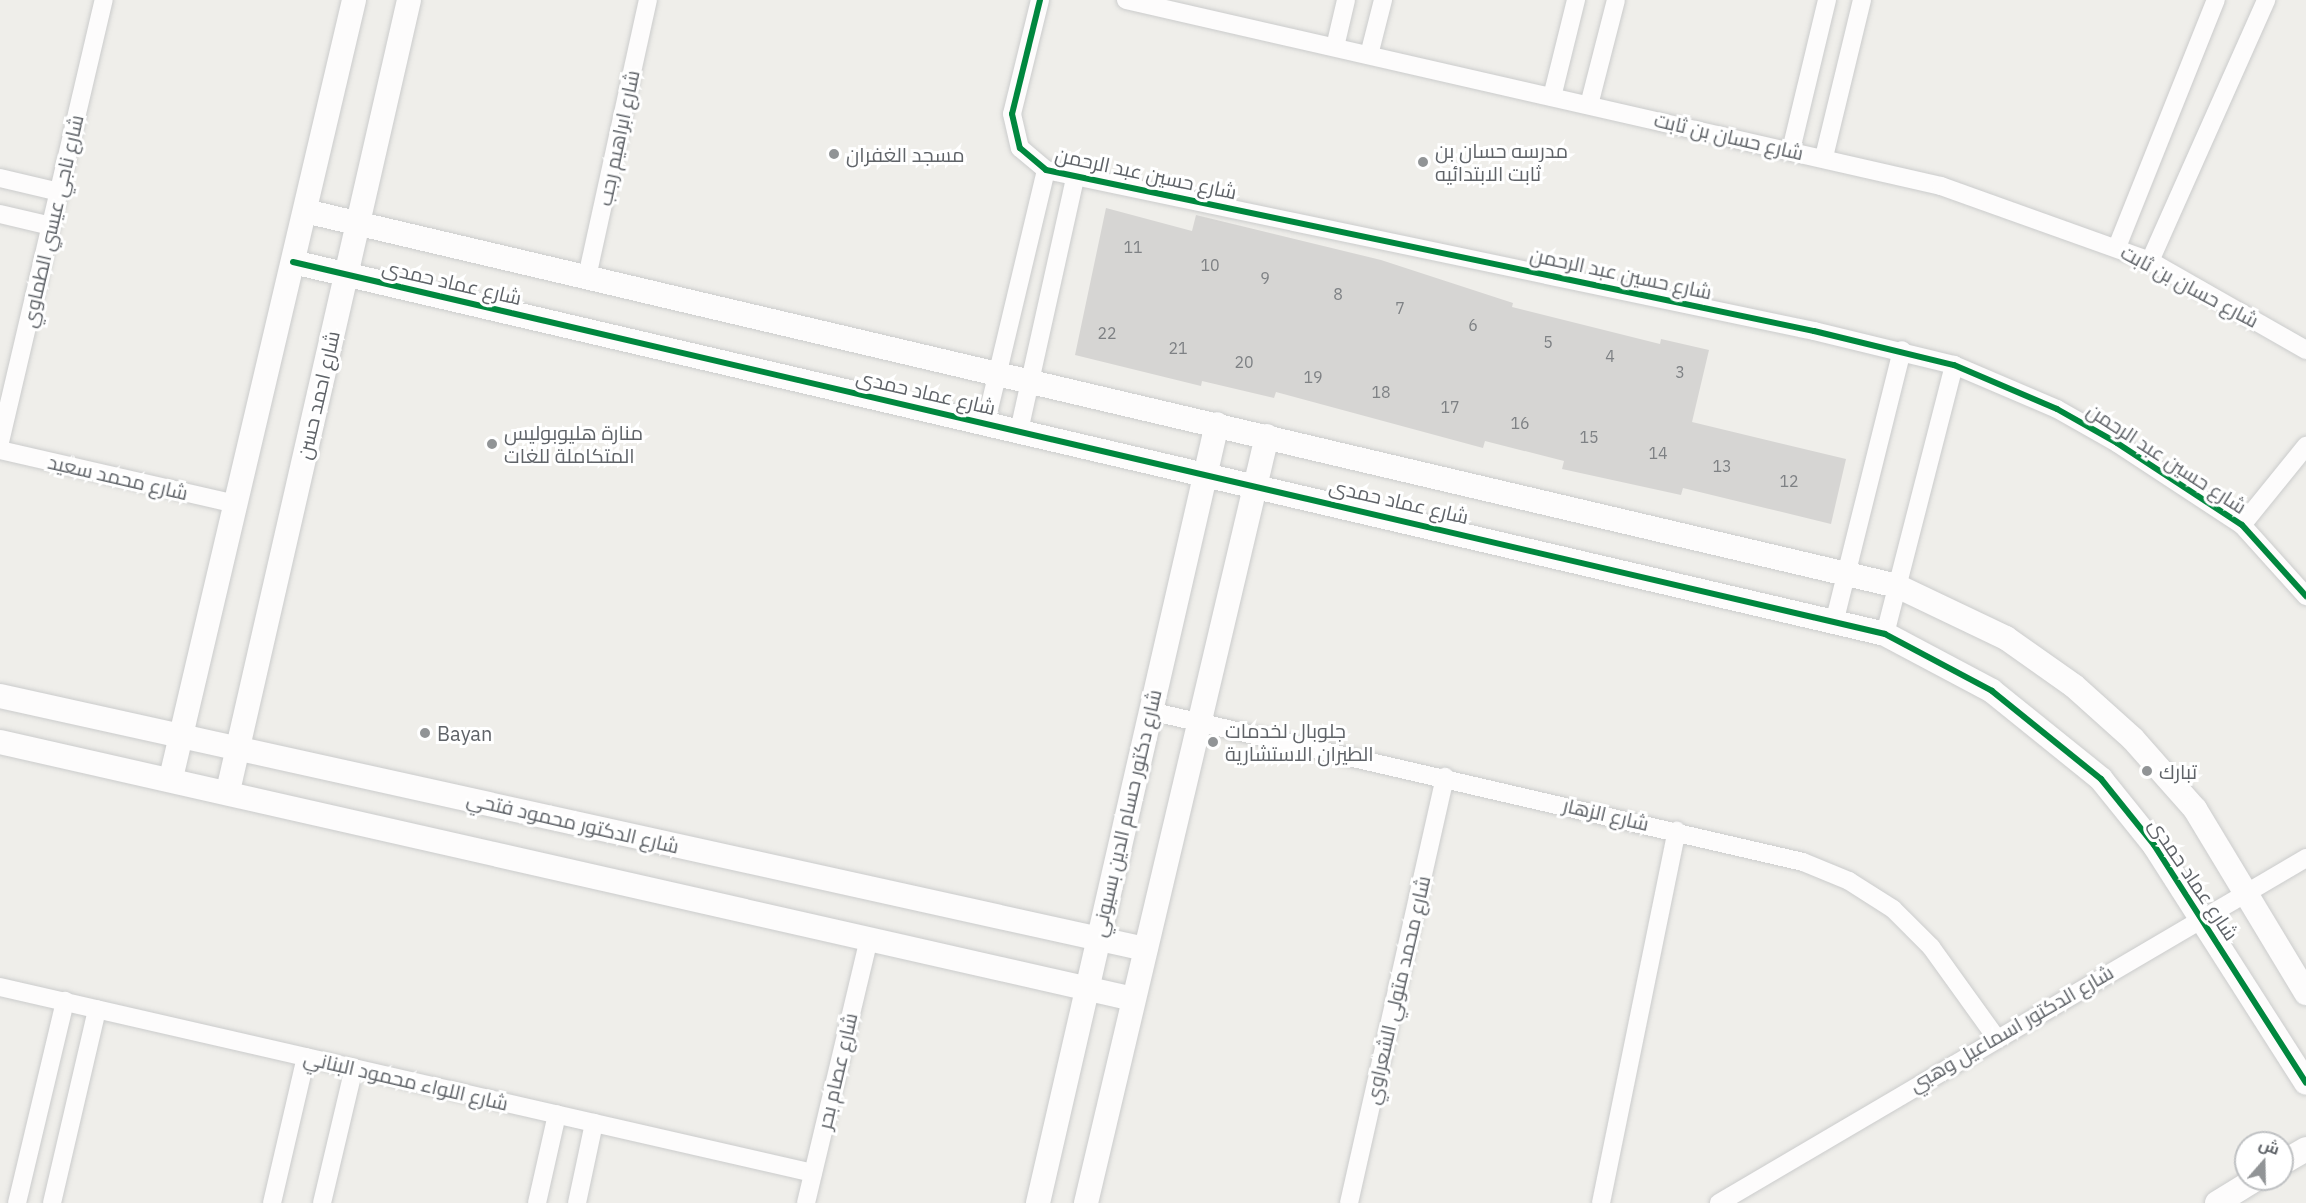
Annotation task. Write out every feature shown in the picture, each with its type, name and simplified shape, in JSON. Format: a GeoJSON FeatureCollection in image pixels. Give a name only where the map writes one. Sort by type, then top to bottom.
{"type":"FeatureCollection","features":[{"type":"Feature","properties":{"kind":"street","name":"شارع ناجي عيسي الطماوي"},"geometry":{"type":"LineString","coordinates":[[0,442],[104,0]]}},
{"type":"Feature","properties":{"kind":"street"},"geometry":{"type":"LineString","coordinates":[[171,778],[354,0]]}},
{"type":"Feature","properties":{"kind":"street","name":"شارع احمد حسن"},"geometry":{"type":"LineString","coordinates":[[228,791],[409,0]]}},
{"type":"Feature","properties":{"kind":"street","name":"شارع ابراهيم رجب"},"geometry":{"type":"LineString","coordinates":[[587,277],[648,0]]}},
{"type":"Feature","properties":{"kind":"street","name":"شارع حسين عبد الرحمن"},"geometry":{"type":"LineString","coordinates":[[1040,0],[1012,114],[1020,148],[1046,170],[1075,178],[1902,350],[1954,365],[2056,409],[2242,525],[2306,596]]}},
{"type":"Feature","properties":{"kind":"street","name":"شارع حسان بن ثابت"},"geometry":{"type":"LineString","coordinates":[[1126,0],[1824,157],[1941,186],[2117,247],[2150,261],[2304,343]]}},
{"type":"Feature","properties":{"kind":"street"},"geometry":{"type":"LineString","coordinates":[[1335,47],[1346,0]]}},
{"type":"Feature","properties":{"kind":"street"},"geometry":{"type":"LineString","coordinates":[[1369,55],[1383,0]]}},
{"type":"Feature","properties":{"kind":"street"},"geometry":{"type":"LineString","coordinates":[[1552,97],[1576,0]]}},
{"type":"Feature","properties":{"kind":"street"},"geometry":{"type":"LineString","coordinates":[[1589,105],[1616,0]]}},
{"type":"Feature","properties":{"kind":"street"},"geometry":{"type":"LineString","coordinates":[[1791,150],[1827,0]]}},
{"type":"Feature","properties":{"kind":"street"},"geometry":{"type":"LineString","coordinates":[[1824,157],[1862,0]]}},
{"type":"Feature","properties":{"kind":"street"},"geometry":{"type":"LineString","coordinates":[[2117,247],[2216,0]]}},
{"type":"Feature","properties":{"kind":"street"},"geometry":{"type":"LineString","coordinates":[[2150,261],[2266,0]]}},
{"type":"Feature","properties":{"kind":"street"},"geometry":{"type":"LineString","coordinates":[[986,422],[1046,170]]}},
{"type":"Feature","properties":{"kind":"street"},"geometry":{"type":"LineString","coordinates":[[0,178],[58,192]]}},
{"type":"Feature","properties":{"kind":"street"},"geometry":{"type":"LineString","coordinates":[[1019,431],[1075,178]]}},
{"type":"Feature","properties":{"kind":"street","name":"شارع عماد حمدى"},"geometry":{"type":"LineString","coordinates":[[305,211],[1847,571],[1897,586],[2006,638],[2074,686],[2133,739],[2195,809],[2250,892],[2306,993]]}},
{"type":"Feature","properties":{"kind":"street"},"geometry":{"type":"LineString","coordinates":[[0,214],[51,226]]}},
{"type":"Feature","properties":{"kind":"street","name":"شارع عماد حمدى"},"geometry":{"type":"LineString","coordinates":[[293,262],[1835,619],[1885,634],[1992,691],[2057,739],[2101,779],[2202,917],[2306,1083]]}},
{"type":"Feature","properties":{"kind":"street"},"geometry":{"type":"LineString","coordinates":[[1835,619],[1902,350]]}},
{"type":"Feature","properties":{"kind":"street"},"geometry":{"type":"LineString","coordinates":[[1885,634],[1954,365]]}},
{"type":"Feature","properties":{"kind":"street","name":"شارع دكتور حسام الدين بسيوني"},"geometry":{"type":"LineString","coordinates":[[1038,1203],[1085,988],[1217,424]]}},
{"type":"Feature","properties":{"kind":"street"},"geometry":{"type":"LineString","coordinates":[[1086,1203],[1267,436]]}},
{"type":"Feature","properties":{"kind":"street"},"geometry":{"type":"LineString","coordinates":[[2242,525],[2306,446]]}},
{"type":"Feature","properties":{"kind":"street","name":"شارع محمد سعيد"},"geometry":{"type":"LineString","coordinates":[[0,450],[236,504]]}},
{"type":"Feature","properties":{"kind":"street","name":"شارع الدكتور محمود فتحي"},"geometry":{"type":"LineString","coordinates":[[0,696],[1145,949]]}},
{"type":"Feature","properties":{"kind":"street","name":"شارع الزهار"},"geometry":{"type":"LineString","coordinates":[[1150,711],[1444,777],[1803,862],[1849,881],[1893,909],[1931,947],[1995,1036]]}},
{"type":"Feature","properties":{"kind":"street"},"geometry":{"type":"LineString","coordinates":[[0,742],[171,778],[1133,999]]}},
{"type":"Feature","properties":{"kind":"street","name":"شارع محمد متولي الشعراوي"},"geometry":{"type":"LineString","coordinates":[[1349,1203],[1444,777]]}},
{"type":"Feature","properties":{"kind":"street"},"geometry":{"type":"LineString","coordinates":[[1601,1203],[1677,831]]}},
{"type":"Feature","properties":{"kind":"street","name":"شارع الدكتور اسماعيل وهبي"},"geometry":{"type":"LineString","coordinates":[[1719,1203],[1995,1036],[2306,858]]}},
{"type":"Feature","properties":{"kind":"street","name":"شارع عصام بحر"},"geometry":{"type":"LineString","coordinates":[[806,1203],[869,938]]}},
{"type":"Feature","properties":{"kind":"street","name":"شارع اللواء محمود البناني"},"geometry":{"type":"LineString","coordinates":[[0,987],[813,1173]]}},
{"type":"Feature","properties":{"kind":"street"},"geometry":{"type":"LineString","coordinates":[[17,1203],[65,1001]]}},
{"type":"Feature","properties":{"kind":"street"},"geometry":{"type":"LineString","coordinates":[[52,1203],[97,1009]]}},
{"type":"Feature","properties":{"kind":"street"},"geometry":{"type":"LineString","coordinates":[[272,1203],[306,1057]]}},
{"type":"Feature","properties":{"kind":"street"},"geometry":{"type":"LineString","coordinates":[[322,1203],[354,1068]]}},
{"type":"Feature","properties":{"kind":"street"},"geometry":{"type":"LineString","coordinates":[[537,1203],[557,1114]]}},
{"type":"Feature","properties":{"kind":"street"},"geometry":{"type":"LineString","coordinates":[[577,1203],[594,1123]]}},
{"type":"Feature","properties":{"kind":"street"},"geometry":{"type":"LineString","coordinates":[[2217,1203],[2236,1191]]}},
{"type":"Feature","properties":{"kind":"building"},"geometry":{"type":"Polygon","coordinates":[[[1106,208],[1192,231],[1196,215],[1381,260],[1513,303],[1512,307],[1660,344],[1661,339],[1709,350],[1692,422],[1846,459],[1831,524],[1683,488],[1681,495],[1562,469],[1564,461],[1485,441],[1483,448],[1276,392],[1274,398],[1202,381],[1201,386],[1075,355],[1106,208]]]}},
{"type":"Feature","properties":{"kind":"cycle path"},"geometry":{"type":"LineString","coordinates":[[1040,0],[1012,114],[1020,148],[1046,170],[1814,331],[1954,365],[2057,409],[2117,443],[2242,525],[2306,596]]}},
{"type":"Feature","properties":{"kind":"cycle path"},"geometry":{"type":"LineString","coordinates":[[293,262],[1885,634],[1992,691],[2101,779],[2154,845],[2306,1083]]}},
{"type":"Feature","properties":{"kind":"place","name":"مسجد الغفران"},"geometry":{"type":"Point","coordinates":[834,154]}},
{"type":"Feature","properties":{"kind":"place","name":"مدرسه حسان بن ثابت الابتدائيه"},"geometry":{"type":"Point","coordinates":[1423,162]}},
{"type":"Feature","properties":{"kind":"place","name":"منارة هليوبوليس المتكاملة للغات"},"geometry":{"type":"Point","coordinates":[492,444]}},
{"type":"Feature","properties":{"kind":"place","name":"Bayan"},"geometry":{"type":"Point","coordinates":[425,733]}},
{"type":"Feature","properties":{"kind":"place","name":"جلوبال لخدمات الطيران الاستشارية"},"geometry":{"type":"Point","coordinates":[1213,742]}},
{"type":"Feature","properties":{"kind":"place","name":"تبارك"},"geometry":{"type":"Point","coordinates":[2147,771]}}]}
